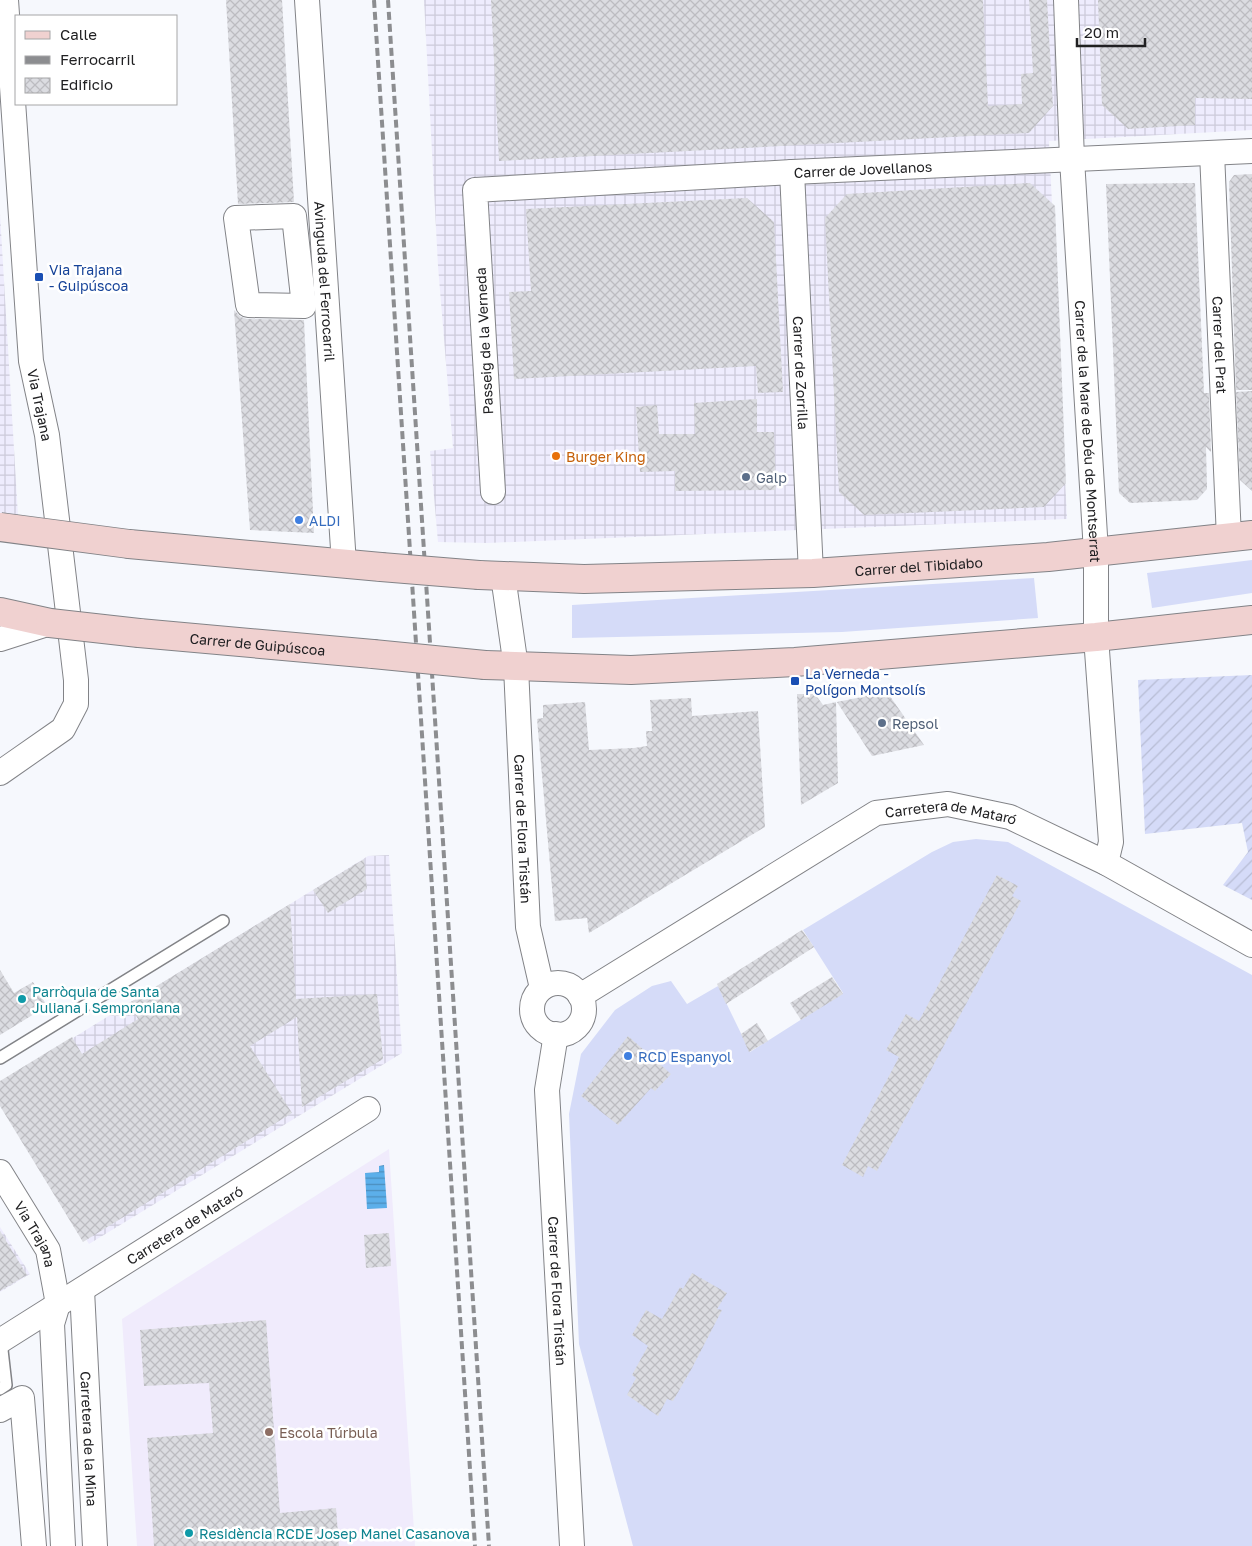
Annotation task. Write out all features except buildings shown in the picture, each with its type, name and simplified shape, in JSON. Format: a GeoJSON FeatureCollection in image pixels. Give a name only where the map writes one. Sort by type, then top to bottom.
{"type":"FeatureCollection","features":[{"type":"Feature","properties":{"kind":"main road"},"geometry":{"type":"LineString","coordinates":[[0,527],[129,544],[491,576]]}},
{"type":"Feature","properties":{"kind":"main road","name":"Carrer del Tibidabo"},"geometry":{"type":"LineString","coordinates":[[491,576],[584,579],[811,573],[1096,552],[1241,537]]}},
{"type":"Feature","properties":{"kind":"main road"},"geometry":{"type":"LineString","coordinates":[[1096,637],[1252,620]]}},
{"type":"Feature","properties":{"kind":"main road","name":"Carrer de Guipúscoa"},"geometry":{"type":"LineString","coordinates":[[19,625],[139,633],[485,665],[632,670],[795,662],[1096,637]]}},
{"type":"Feature","properties":{"kind":"street","name":"Via Trajana"},"geometry":{"type":"LineString","coordinates":[[0,773],[63,729],[76,704],[76,680],[47,435],[31,361],[6,0]]}},
{"type":"Feature","properties":{"kind":"street","name":"Avinguda del Ferrocarril"},"geometry":{"type":"LineString","coordinates":[[307,0],[344,564]]}},
{"type":"Feature","properties":{"kind":"street","name":"Carrer de la Mare de Déu de Montserrat"},"geometry":{"type":"LineString","coordinates":[[1066,0],[1072,158],[1096,552],[1096,637],[1111,842],[1106,863]]}},
{"type":"Feature","properties":{"kind":"street","name":"Carrer de Jovellanos"},"geometry":{"type":"LineString","coordinates":[[475,190],[1072,158],[1252,152]]}},
{"type":"Feature","properties":{"kind":"street","name":"Carrer del Prat"},"geometry":{"type":"LineString","coordinates":[[1212,153],[1241,537]]}},
{"type":"Feature","properties":{"kind":"street","name":"Carrer de Zorrilla"},"geometry":{"type":"LineString","coordinates":[[792,172],[811,573]]}},
{"type":"Feature","properties":{"kind":"street","name":"Passeig de la Verneda"},"geometry":{"type":"LineString","coordinates":[[475,190],[493,492]]}},
{"type":"Feature","properties":{"kind":"street"},"geometry":{"type":"LineString","coordinates":[[491,576],[516,667]]}},
{"type":"Feature","properties":{"kind":"street","name":"Carrer de Flora Tristán"},"geometry":{"type":"LineString","coordinates":[[516,667],[528,927],[542,988]]}},
{"type":"Feature","properties":{"kind":"street","name":"Carretera de Mataró"},"geometry":{"type":"LineString","coordinates":[[580,996],[876,812],[948,804],[1010,817],[1106,863],[1252,945]]}},
{"type":"Feature","properties":{"kind":"street"},"geometry":{"type":"LineString","coordinates":[[561,983],[572,988],[580,996],[584,1010],[579,1024],[567,1033],[556,1034],[542,1029],[534,1018],[533,1003],[542,988],[561,983]]}},
{"type":"Feature","properties":{"kind":"street","name":"Carrer de Flora Tristán"},"geometry":{"type":"LineString","coordinates":[[556,1034],[547,1090],[572,1546]]}},
{"type":"Feature","properties":{"kind":"street","name":"Carretera de Mataró"},"geometry":{"type":"LineString","coordinates":[[0,1341],[368,1109]]}},
{"type":"Feature","properties":{"kind":"street","name":"Via Trajana"},"geometry":{"type":"LineString","coordinates":[[0,1172],[48,1250],[58,1304]]}},
{"type":"Feature","properties":{"kind":"street","name":"Carretera de la Mina"},"geometry":{"type":"LineString","coordinates":[[82,1290],[95,1546]]}},
{"type":"Feature","properties":{"kind":"street"},"geometry":{"type":"LineString","coordinates":[[58,1304],[52,1324],[52,1350],[63,1546]]}},
{"type":"Feature","properties":{"kind":"street"},"geometry":{"type":"LineString","coordinates":[[52,1350],[85,1330]]}},
{"type":"Feature","properties":{"kind":"street"},"geometry":{"type":"LineString","coordinates":[[0,1410],[22,1398],[34,1546]]}},
{"type":"Feature","properties":{"kind":"lane"},"geometry":{"type":"LineString","coordinates":[[0,1058],[223,921]]}},
{"type":"Feature","properties":{"kind":"lane","name":"Carretera de Mataró"},"geometry":{"type":"LineString","coordinates":[[0,1341],[6,1385],[0,1389]]}},
{"type":"Feature","properties":{"kind":"shaded area"},"geometry":{"type":"Polygon","coordinates":[[[424,0],[1252,0],[1252,130],[1049,141],[1067,519],[487,543],[438,542],[430,451],[453,448],[438,266],[424,0]]]}},
{"type":"Feature","properties":{"kind":"shaded area"},"geometry":{"type":"Polygon","coordinates":[[[0,214],[18,516],[0,513],[0,214]]]}},
{"type":"Feature","properties":{"kind":"shaded area"},"geometry":{"type":"Polygon","coordinates":[[[1252,560],[1252,593],[1152,608],[1147,573],[1252,560]]]}},
{"type":"Feature","properties":{"kind":"shaded area"},"geometry":{"type":"Polygon","coordinates":[[[1034,578],[1038,618],[842,632],[572,638],[572,605],[1034,578]]]}},
{"type":"Feature","properties":{"kind":"shaded area"},"geometry":{"type":"Polygon","coordinates":[[[1252,675],[1252,900],[1223,885],[1248,852],[1242,823],[1145,834],[1138,680],[1252,675]]]}},
{"type":"Feature","properties":{"kind":"shaded area"},"geometry":{"type":"Polygon","coordinates":[[[976,839],[1008,842],[1252,975],[1252,1546],[633,1546],[579,1344],[569,1114],[581,1054],[615,1010],[652,986],[671,981],[687,1004],[718,986],[750,1052],[843,993],[803,930],[932,852],[953,842],[976,839]]]}},
{"type":"Feature","properties":{"kind":"shaded area"},"geometry":{"type":"Polygon","coordinates":[[[389,855],[402,1053],[89,1244],[0,1100],[0,1083],[368,856],[389,855]]]}},
{"type":"Feature","properties":{"kind":"shaded area","name":"Escola Túrbula"},"geometry":{"type":"Polygon","coordinates":[[[389,1149],[415,1546],[137,1546],[122,1319],[389,1149]]]}},
{"type":"Feature","properties":{"kind":"shaded area"},"geometry":{"type":"Polygon","coordinates":[[[0,1227],[30,1274],[0,1292],[0,1227]]]}},
{"type":"Feature","properties":{"kind":"water"},"geometry":{"type":"Polygon","coordinates":[[[384,1165],[387,1208],[367,1209],[365,1173],[379,1172],[379,1166],[384,1165]]]}},
{"type":"Feature","properties":{"kind":"railway"},"geometry":{"type":"LineString","coordinates":[[374,0],[475,1546]]}},
{"type":"Feature","properties":{"kind":"railway"},"geometry":{"type":"LineString","coordinates":[[388,0],[489,1546]]}},
{"type":"Feature","properties":{"kind":"place","name":"Via Trajana - Guipúscoa"},"geometry":{"type":"Point","coordinates":[39,277]}},
{"type":"Feature","properties":{"kind":"place","name":"Burger King"},"geometry":{"type":"Point","coordinates":[556,456]}},
{"type":"Feature","properties":{"kind":"place","name":"Galp"},"geometry":{"type":"Point","coordinates":[746,477]}},
{"type":"Feature","properties":{"kind":"place","name":"ALDI"},"geometry":{"type":"Point","coordinates":[299,520]}},
{"type":"Feature","properties":{"kind":"place","name":"La Verneda - Polígon Montsolís"},"geometry":{"type":"Point","coordinates":[795,681]}},
{"type":"Feature","properties":{"kind":"place","name":"Repsol"},"geometry":{"type":"Point","coordinates":[882,723]}},
{"type":"Feature","properties":{"kind":"place","name":"Parròquia de Santa Juliana i Semproniana"},"geometry":{"type":"Point","coordinates":[22,999]}},
{"type":"Feature","properties":{"kind":"place","name":"RCD Espanyol"},"geometry":{"type":"Point","coordinates":[628,1056]}},
{"type":"Feature","properties":{"kind":"place","name":"Escola Túrbula"},"geometry":{"type":"Point","coordinates":[269,1432]}},
{"type":"Feature","properties":{"kind":"place","name":"Residència RCDE Josep Manel Casanova"},"geometry":{"type":"Point","coordinates":[189,1533]}}]}
